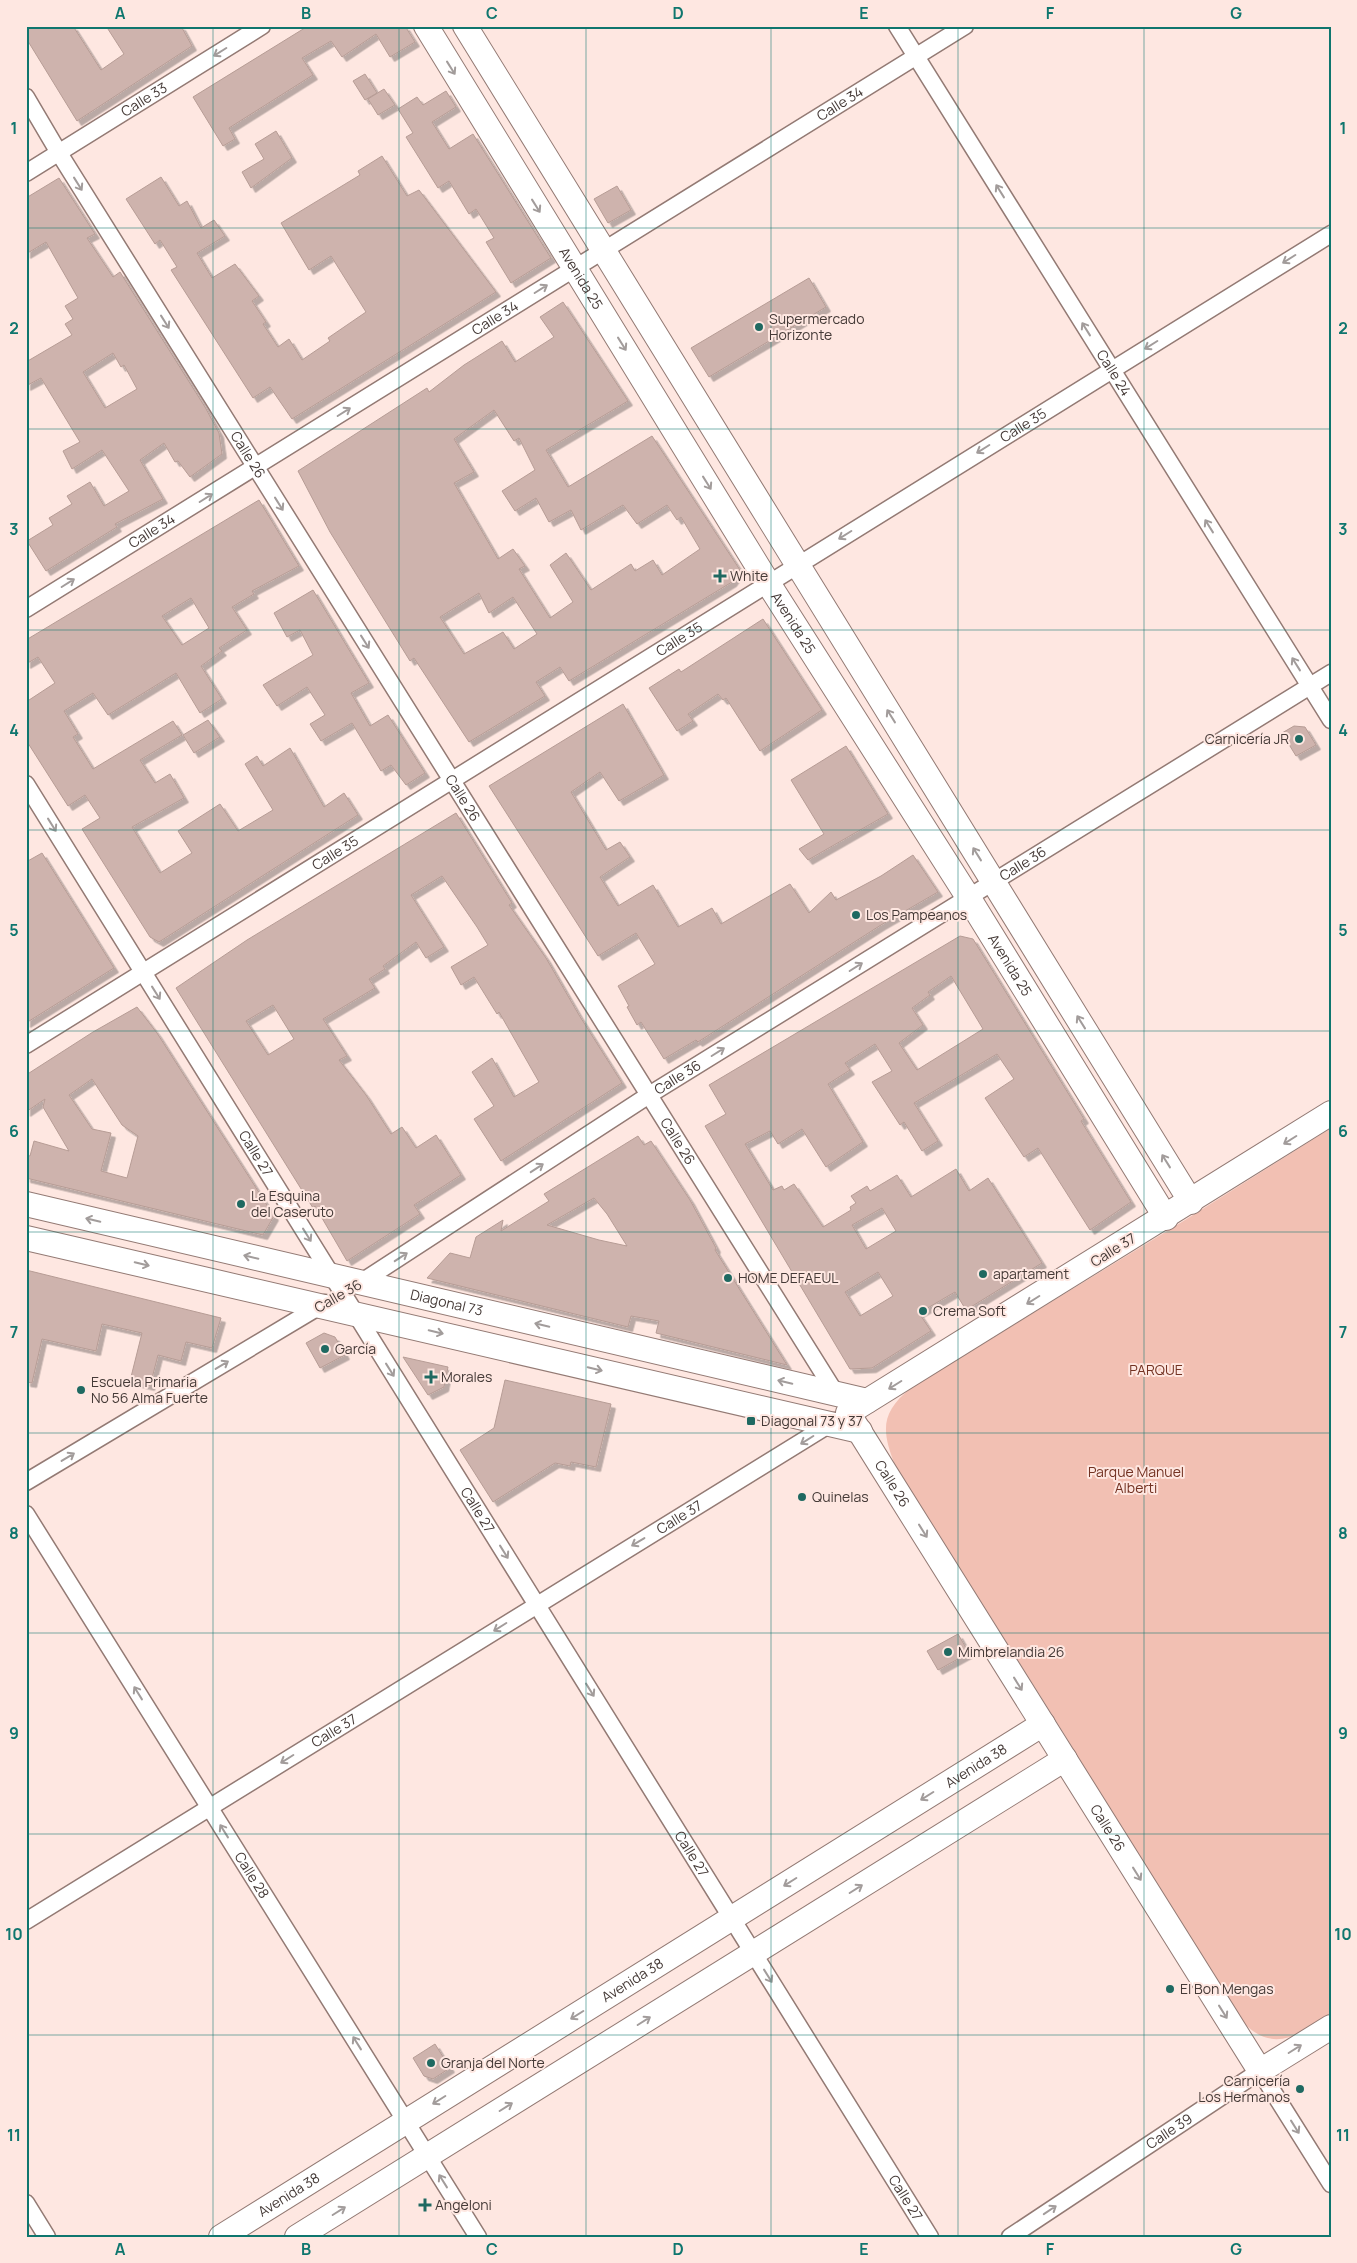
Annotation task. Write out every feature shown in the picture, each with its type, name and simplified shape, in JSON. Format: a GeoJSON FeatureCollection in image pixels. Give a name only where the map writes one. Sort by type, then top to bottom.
{"type":"FeatureCollection","features":[{"type":"Feature","properties":{"kind":"main road","name":"Avenida 25"},"geometry":{"type":"LineString","coordinates":[[426,26],[768,583],[968,897],[1166,1218]]}},
{"type":"Feature","properties":{"kind":"main road"},"geometry":{"type":"LineString","coordinates":[[465,26],[796,566],[994,881],[1191,1202]]}},
{"type":"Feature","properties":{"kind":"main road","name":"Calle 37"},"geometry":{"type":"LineString","coordinates":[[848,1412],[1166,1218],[1331,1113]]}},
{"type":"Feature","properties":{"kind":"main road","name":"Diagonal 73"},"geometry":{"type":"LineString","coordinates":[[26,1204],[848,1412]]}},
{"type":"Feature","properties":{"kind":"main road"},"geometry":{"type":"LineString","coordinates":[[26,1238],[321,1306],[848,1412]]}},
{"type":"Feature","properties":{"kind":"main road","name":"Calle 26"},"geometry":{"type":"LineString","coordinates":[[848,1412],[1260,2071]]}},
{"type":"Feature","properties":{"kind":"main road","name":"Avenida 38"},"geometry":{"type":"LineString","coordinates":[[221,2237],[1043,1724]]}},
{"type":"Feature","properties":{"kind":"main road"},"geometry":{"type":"LineString","coordinates":[[297,2237],[1065,1759]]}},
{"type":"Feature","properties":{"kind":"main road","name":"Calle 39"},"geometry":{"type":"LineString","coordinates":[[1260,2071],[1331,2027]]}},
{"type":"Feature","properties":{"kind":"street","name":"Calle 33"},"geometry":{"type":"LineString","coordinates":[[26,173],[262,26]]}},
{"type":"Feature","properties":{"kind":"street","name":"Calle 24"},"geometry":{"type":"LineString","coordinates":[[897,26],[1331,720]]}},
{"type":"Feature","properties":{"kind":"street","name":"Calle 34"},"geometry":{"type":"LineString","coordinates":[[26,609],[965,26]]}},
{"type":"Feature","properties":{"kind":"street","name":"Calle 26"},"geometry":{"type":"LineString","coordinates":[[26,97],[58,152],[848,1412]]}},
{"type":"Feature","properties":{"kind":"street","name":"Calle 35"},"geometry":{"type":"LineString","coordinates":[[26,1045],[451,779],[1331,234]]}},
{"type":"Feature","properties":{"kind":"street","name":"Calle 36"},"geometry":{"type":"LineString","coordinates":[[26,1482],[321,1306],[345,1284],[1331,672]]}},
{"type":"Feature","properties":{"kind":"street","name":"Calle 27"},"geometry":{"type":"LineString","coordinates":[[26,784],[143,971],[345,1284],[355,1313],[930,2237]]}},
{"type":"Feature","properties":{"kind":"street","name":"Calle 37"},"geometry":{"type":"LineString","coordinates":[[26,1921],[848,1412]]}},
{"type":"Feature","properties":{"kind":"street","name":"Calle 28"},"geometry":{"type":"LineString","coordinates":[[26,1514],[478,2237]]}},
{"type":"Feature","properties":{"kind":"street","name":"Calle 26"},"geometry":{"type":"LineString","coordinates":[[1260,2071],[1331,2184]]}},
{"type":"Feature","properties":{"kind":"street","name":"Calle 39"},"geometry":{"type":"LineString","coordinates":[[1010,2237],[1260,2071]]}},
{"type":"Feature","properties":{"kind":"street"},"geometry":{"type":"LineString","coordinates":[[26,2203],[48,2237]]}},
{"type":"Feature","properties":{"kind":"green space","name":"Parque Manuel Alberti"},"geometry":{"type":"Polygon","coordinates":[[[1331,1128],[1331,2016],[1303,2032],[1280,2039],[1257,2034],[1233,2011],[1063,1732],[895,1465],[887,1442],[886,1422],[894,1405],[911,1388],[1331,1128]]]}},
{"type":"Feature","properties":{"kind":"building"},"geometry":{"type":"Polygon","coordinates":[[[26,26],[73,26],[101,70],[124,54],[106,26],[181,26],[192,46],[77,121],[26,38],[26,26]]]}},
{"type":"Feature","properties":{"kind":"building"},"geometry":{"type":"Polygon","coordinates":[[[308,26],[405,26],[415,42],[390,57],[376,34],[342,57],[331,41],[302,58],[313,75],[229,128],[235,139],[223,146],[193,97],[308,26]]]}},
{"type":"Feature","properties":{"kind":"building"},"geometry":{"type":"Polygon","coordinates":[[[365,74],[377,93],[365,100],[353,81],[365,74]]]}},
{"type":"Feature","properties":{"kind":"building"},"geometry":{"type":"Polygon","coordinates":[[[384,89],[395,105],[378,115],[368,99],[384,89]]]}},
{"type":"Feature","properties":{"kind":"building"},"geometry":{"type":"Polygon","coordinates":[[[446,91],[456,107],[432,122],[449,149],[473,134],[551,258],[511,283],[486,242],[494,238],[476,209],[469,214],[449,181],[438,188],[406,137],[413,133],[398,109],[417,97],[423,105],[446,91]]]}},
{"type":"Feature","properties":{"kind":"building"},"geometry":{"type":"Polygon","coordinates":[[[276,131],[292,158],[251,188],[242,172],[264,159],[255,144],[276,131]]]}},
{"type":"Feature","properties":{"kind":"building"},"geometry":{"type":"Polygon","coordinates":[[[382,156],[407,196],[419,190],[496,292],[292,419],[270,387],[253,398],[171,270],[177,267],[160,240],[155,244],[126,199],[161,177],[179,206],[187,201],[201,228],[214,220],[225,236],[197,253],[212,278],[235,264],[259,296],[252,301],[266,322],[263,324],[278,347],[289,339],[302,360],[330,341],[328,338],[366,312],[331,256],[309,270],[281,223],[360,175],[358,171],[382,156]]]}},
{"type":"Feature","properties":{"kind":"building"},"geometry":{"type":"Polygon","coordinates":[[[59,178],[95,234],[87,238],[113,277],[120,272],[205,407],[219,433],[222,454],[190,477],[178,461],[175,462],[164,443],[140,460],[163,499],[115,524],[117,527],[46,571],[27,541],[53,525],[49,518],[72,504],[67,496],[90,482],[104,506],[129,491],[102,450],[72,469],[63,451],[80,442],[41,378],[26,386],[26,362],[72,335],[65,324],[73,319],[65,306],[78,298],[46,242],[26,254],[26,198],[59,178]],[[113,353],[83,372],[105,408],[137,389],[124,365],[121,367],[113,353]]]}},
{"type":"Feature","properties":{"kind":"building"},"geometry":{"type":"Polygon","coordinates":[[[617,186],[631,210],[608,223],[594,199],[617,186]]]}},
{"type":"Feature","properties":{"kind":"building","name":"Supermercado Horizonte"},"geometry":{"type":"Polygon","coordinates":[[[809,278],[826,307],[709,377],[691,348],[809,278]]]}},
{"type":"Feature","properties":{"kind":"building"},"geometry":{"type":"Polygon","coordinates":[[[563,302],[628,401],[546,450],[568,487],[652,436],[740,570],[732,582],[569,681],[560,667],[536,682],[545,696],[469,742],[414,658],[410,661],[330,532],[298,471],[427,388],[429,392],[464,365],[502,341],[515,362],[554,337],[540,317],[563,302]],[[494,410],[454,439],[474,472],[454,483],[498,559],[513,549],[525,566],[519,569],[550,618],[573,602],[550,565],[566,553],[591,590],[631,564],[635,571],[653,560],[662,575],[700,549],[681,517],[677,520],[667,505],[637,524],[623,505],[581,530],[571,510],[549,522],[536,498],[515,511],[502,491],[535,470],[519,438],[514,441],[494,410]],[[479,593],[440,617],[464,654],[503,632],[514,649],[537,634],[513,597],[489,613],[479,593]]]}},
{"type":"Feature","properties":{"kind":"building"},"geometry":{"type":"Polygon","coordinates":[[[259,500],[299,566],[252,591],[254,594],[232,607],[247,630],[219,648],[222,651],[201,666],[222,699],[200,713],[176,673],[108,715],[93,693],[64,711],[78,734],[73,737],[93,769],[173,721],[182,735],[140,760],[155,783],[170,774],[184,798],[132,827],[160,873],[192,853],[178,831],[220,804],[238,831],[273,810],[245,764],[257,756],[263,766],[290,748],[324,807],[344,793],[358,815],[159,942],[150,937],[82,829],[100,818],[85,795],[68,806],[26,740],[26,702],[55,683],[38,657],[26,664],[26,640],[259,500]],[[191,598],[162,616],[182,645],[209,628],[191,598]]]}},
{"type":"Feature","properties":{"kind":"building"},"geometry":{"type":"Polygon","coordinates":[[[313,590],[369,683],[351,693],[370,726],[388,715],[425,773],[406,785],[391,765],[381,771],[352,723],[321,741],[310,724],[325,715],[307,687],[277,706],[263,685],[313,655],[300,630],[287,637],[274,613],[313,590]]]}},
{"type":"Feature","properties":{"kind":"building"},"geometry":{"type":"Polygon","coordinates":[[[763,619],[822,710],[760,751],[726,698],[723,700],[718,694],[688,714],[693,721],[677,731],[649,688],[679,669],[681,672],[763,619]]]}},
{"type":"Feature","properties":{"kind":"building"},"geometry":{"type":"Polygon","coordinates":[[[623,704],[664,775],[619,801],[600,772],[571,792],[606,850],[620,842],[630,857],[600,877],[618,906],[653,885],[678,927],[712,908],[721,924],[790,884],[809,913],[831,892],[836,900],[881,876],[913,855],[938,892],[881,925],[698,1042],[696,1040],[664,1059],[641,1022],[637,1025],[618,986],[655,964],[636,933],[598,956],[489,786],[623,704]]]}},
{"type":"Feature","properties":{"kind":"building"},"geometry":{"type":"Polygon","coordinates":[[[208,720],[220,737],[194,753],[183,735],[208,720]]]}},
{"type":"Feature","properties":{"kind":"building","name":"Carnicería JR"},"geometry":{"type":"Polygon","coordinates":[[[1294,726],[1305,727],[1316,745],[1296,756],[1282,733],[1294,726]]]}},
{"type":"Feature","properties":{"kind":"building"},"geometry":{"type":"Polygon","coordinates":[[[846,746],[888,814],[808,860],[799,849],[824,834],[791,780],[846,746]]]}},
{"type":"Feature","properties":{"kind":"building"},"geometry":{"type":"Polygon","coordinates":[[[456,813],[512,903],[509,905],[546,958],[622,1083],[501,1161],[474,1119],[494,1106],[472,1072],[492,1058],[514,1097],[539,1082],[499,1012],[497,1014],[474,977],[461,985],[451,967],[488,945],[477,927],[442,876],[411,895],[444,947],[426,958],[416,942],[383,966],[385,969],[369,979],[375,988],[323,1019],[347,1056],[339,1060],[366,1095],[391,1134],[402,1127],[416,1148],[436,1135],[461,1175],[414,1205],[420,1214],[347,1261],[315,1206],[313,1208],[176,988],[247,940],[456,813]],[[273,1005],[246,1021],[268,1055],[294,1039],[273,1005]]]}},
{"type":"Feature","properties":{"kind":"building"},"geometry":{"type":"Polygon","coordinates":[[[42,853],[114,968],[26,1023],[26,862],[42,853]]]}},
{"type":"Feature","properties":{"kind":"building"},"geometry":{"type":"Polygon","coordinates":[[[960,936],[973,939],[1084,1119],[1081,1121],[1131,1202],[1090,1230],[1038,1148],[1024,1157],[985,1098],[1014,1079],[997,1054],[914,1103],[938,1141],[922,1151],[904,1122],[900,1125],[872,1082],[892,1071],[875,1044],[845,1063],[850,1070],[828,1084],[863,1142],[826,1167],[802,1129],[778,1144],[770,1131],[745,1144],[773,1190],[782,1186],[784,1190],[794,1184],[823,1227],[851,1210],[850,1207],[856,1203],[851,1196],[867,1186],[870,1191],[897,1175],[911,1197],[956,1169],[969,1191],[988,1178],[1042,1263],[966,1310],[955,1292],[919,1313],[931,1331],[872,1368],[850,1369],[705,1126],[726,1114],[709,1085],[960,936]],[[951,976],[928,992],[930,995],[912,1008],[923,1025],[899,1043],[917,1070],[983,1029],[951,976]],[[882,1208],[852,1225],[866,1249],[896,1231],[882,1208]],[[878,1272],[845,1292],[860,1316],[893,1296],[878,1272]]]}},
{"type":"Feature","properties":{"kind":"building"},"geometry":{"type":"Polygon","coordinates":[[[137,1007],[157,1033],[274,1216],[263,1235],[26,1178],[26,1155],[30,1156],[34,1141],[69,1151],[43,1107],[45,1099],[26,1112],[26,1075],[93,1032],[137,1007]],[[92,1079],[69,1095],[92,1129],[111,1133],[101,1171],[127,1178],[138,1136],[122,1125],[92,1079]]]}},
{"type":"Feature","properties":{"kind":"building"},"geometry":{"type":"Polygon","coordinates":[[[638,1136],[644,1145],[651,1141],[690,1200],[716,1248],[715,1250],[787,1365],[656,1333],[659,1321],[631,1316],[628,1327],[427,1278],[450,1253],[470,1258],[476,1237],[503,1220],[501,1231],[549,1201],[544,1194],[638,1136]],[[594,1198],[547,1225],[627,1246],[607,1214],[594,1198]]]}},
{"type":"Feature","properties":{"kind":"building"},"geometry":{"type":"Polygon","coordinates":[[[26,1270],[221,1318],[212,1348],[186,1342],[181,1361],[158,1355],[150,1386],[130,1381],[142,1333],[102,1324],[96,1351],[42,1339],[32,1383],[26,1382],[26,1270]]]}},
{"type":"Feature","properties":{"kind":"building","name":"García"},"geometry":{"type":"Polygon","coordinates":[[[324,1333],[335,1337],[345,1355],[320,1368],[306,1343],[324,1333]]]}},
{"type":"Feature","properties":{"kind":"building","name":"Morales"},"geometry":{"type":"Polygon","coordinates":[[[403,1357],[448,1367],[444,1387],[428,1395],[403,1357]]]}},
{"type":"Feature","properties":{"kind":"building"},"geometry":{"type":"Polygon","coordinates":[[[505,1380],[611,1404],[596,1467],[571,1462],[570,1466],[555,1463],[493,1502],[460,1450],[494,1428],[505,1380]]]}},
{"type":"Feature","properties":{"kind":"building","name":"Mimbrelandia 26"},"geometry":{"type":"Polygon","coordinates":[[[958,1634],[969,1653],[938,1670],[927,1651],[958,1634]]]}},
{"type":"Feature","properties":{"kind":"building","name":"Granja del Norte"},"geometry":{"type":"Polygon","coordinates":[[[435,2044],[450,2068],[433,2079],[424,2076],[413,2058],[435,2044]]]}},
{"type":"Feature","properties":{"kind":"place","name":"Supermercado Horizonte"},"geometry":{"type":"Point","coordinates":[759,327]}},
{"type":"Feature","properties":{"kind":"place","name":"White"},"geometry":{"type":"Point","coordinates":[720,576]}},
{"type":"Feature","properties":{"kind":"place","name":"Carnicería JR"},"geometry":{"type":"Point","coordinates":[1299,739]}},
{"type":"Feature","properties":{"kind":"place","name":"Los Pampeanos"},"geometry":{"type":"Point","coordinates":[856,915]}},
{"type":"Feature","properties":{"kind":"place","name":"La Esquina del Caseruto"},"geometry":{"type":"Point","coordinates":[241,1204]}},
{"type":"Feature","properties":{"kind":"place","name":"apartament"},"geometry":{"type":"Point","coordinates":[983,1274]}},
{"type":"Feature","properties":{"kind":"place","name":"HOME DEFAEUL"},"geometry":{"type":"Point","coordinates":[728,1278]}},
{"type":"Feature","properties":{"kind":"place","name":"Crema Soft"},"geometry":{"type":"Point","coordinates":[923,1311]}},
{"type":"Feature","properties":{"kind":"place","name":"García"},"geometry":{"type":"Point","coordinates":[325,1349]}},
{"type":"Feature","properties":{"kind":"place","name":"Morales"},"geometry":{"type":"Point","coordinates":[431,1377]}},
{"type":"Feature","properties":{"kind":"place","name":"Escuela Primaria No 56 Alma Fuerte"},"geometry":{"type":"Point","coordinates":[81,1390]}},
{"type":"Feature","properties":{"kind":"place","name":"Diagonal 73 y 37"},"geometry":{"type":"Point","coordinates":[751,1421]}},
{"type":"Feature","properties":{"kind":"place","name":"Quinelas"},"geometry":{"type":"Point","coordinates":[802,1497]}},
{"type":"Feature","properties":{"kind":"place","name":"Mimbrelandia 26"},"geometry":{"type":"Point","coordinates":[948,1652]}},
{"type":"Feature","properties":{"kind":"place","name":"El Bon Mengas"},"geometry":{"type":"Point","coordinates":[1170,1989]}},
{"type":"Feature","properties":{"kind":"place","name":"Granja del Norte"},"geometry":{"type":"Point","coordinates":[431,2063]}},
{"type":"Feature","properties":{"kind":"place","name":"Carnicería Los Hermanos"},"geometry":{"type":"Point","coordinates":[1300,2089]}},
{"type":"Feature","properties":{"kind":"place","name":"Angeloni"},"geometry":{"type":"Point","coordinates":[425,2205]}},
{"type":"Feature","properties":{"kind":"park label","name":"PARQUE"},"geometry":{"type":"Point","coordinates":[1156,1370]}}]}
